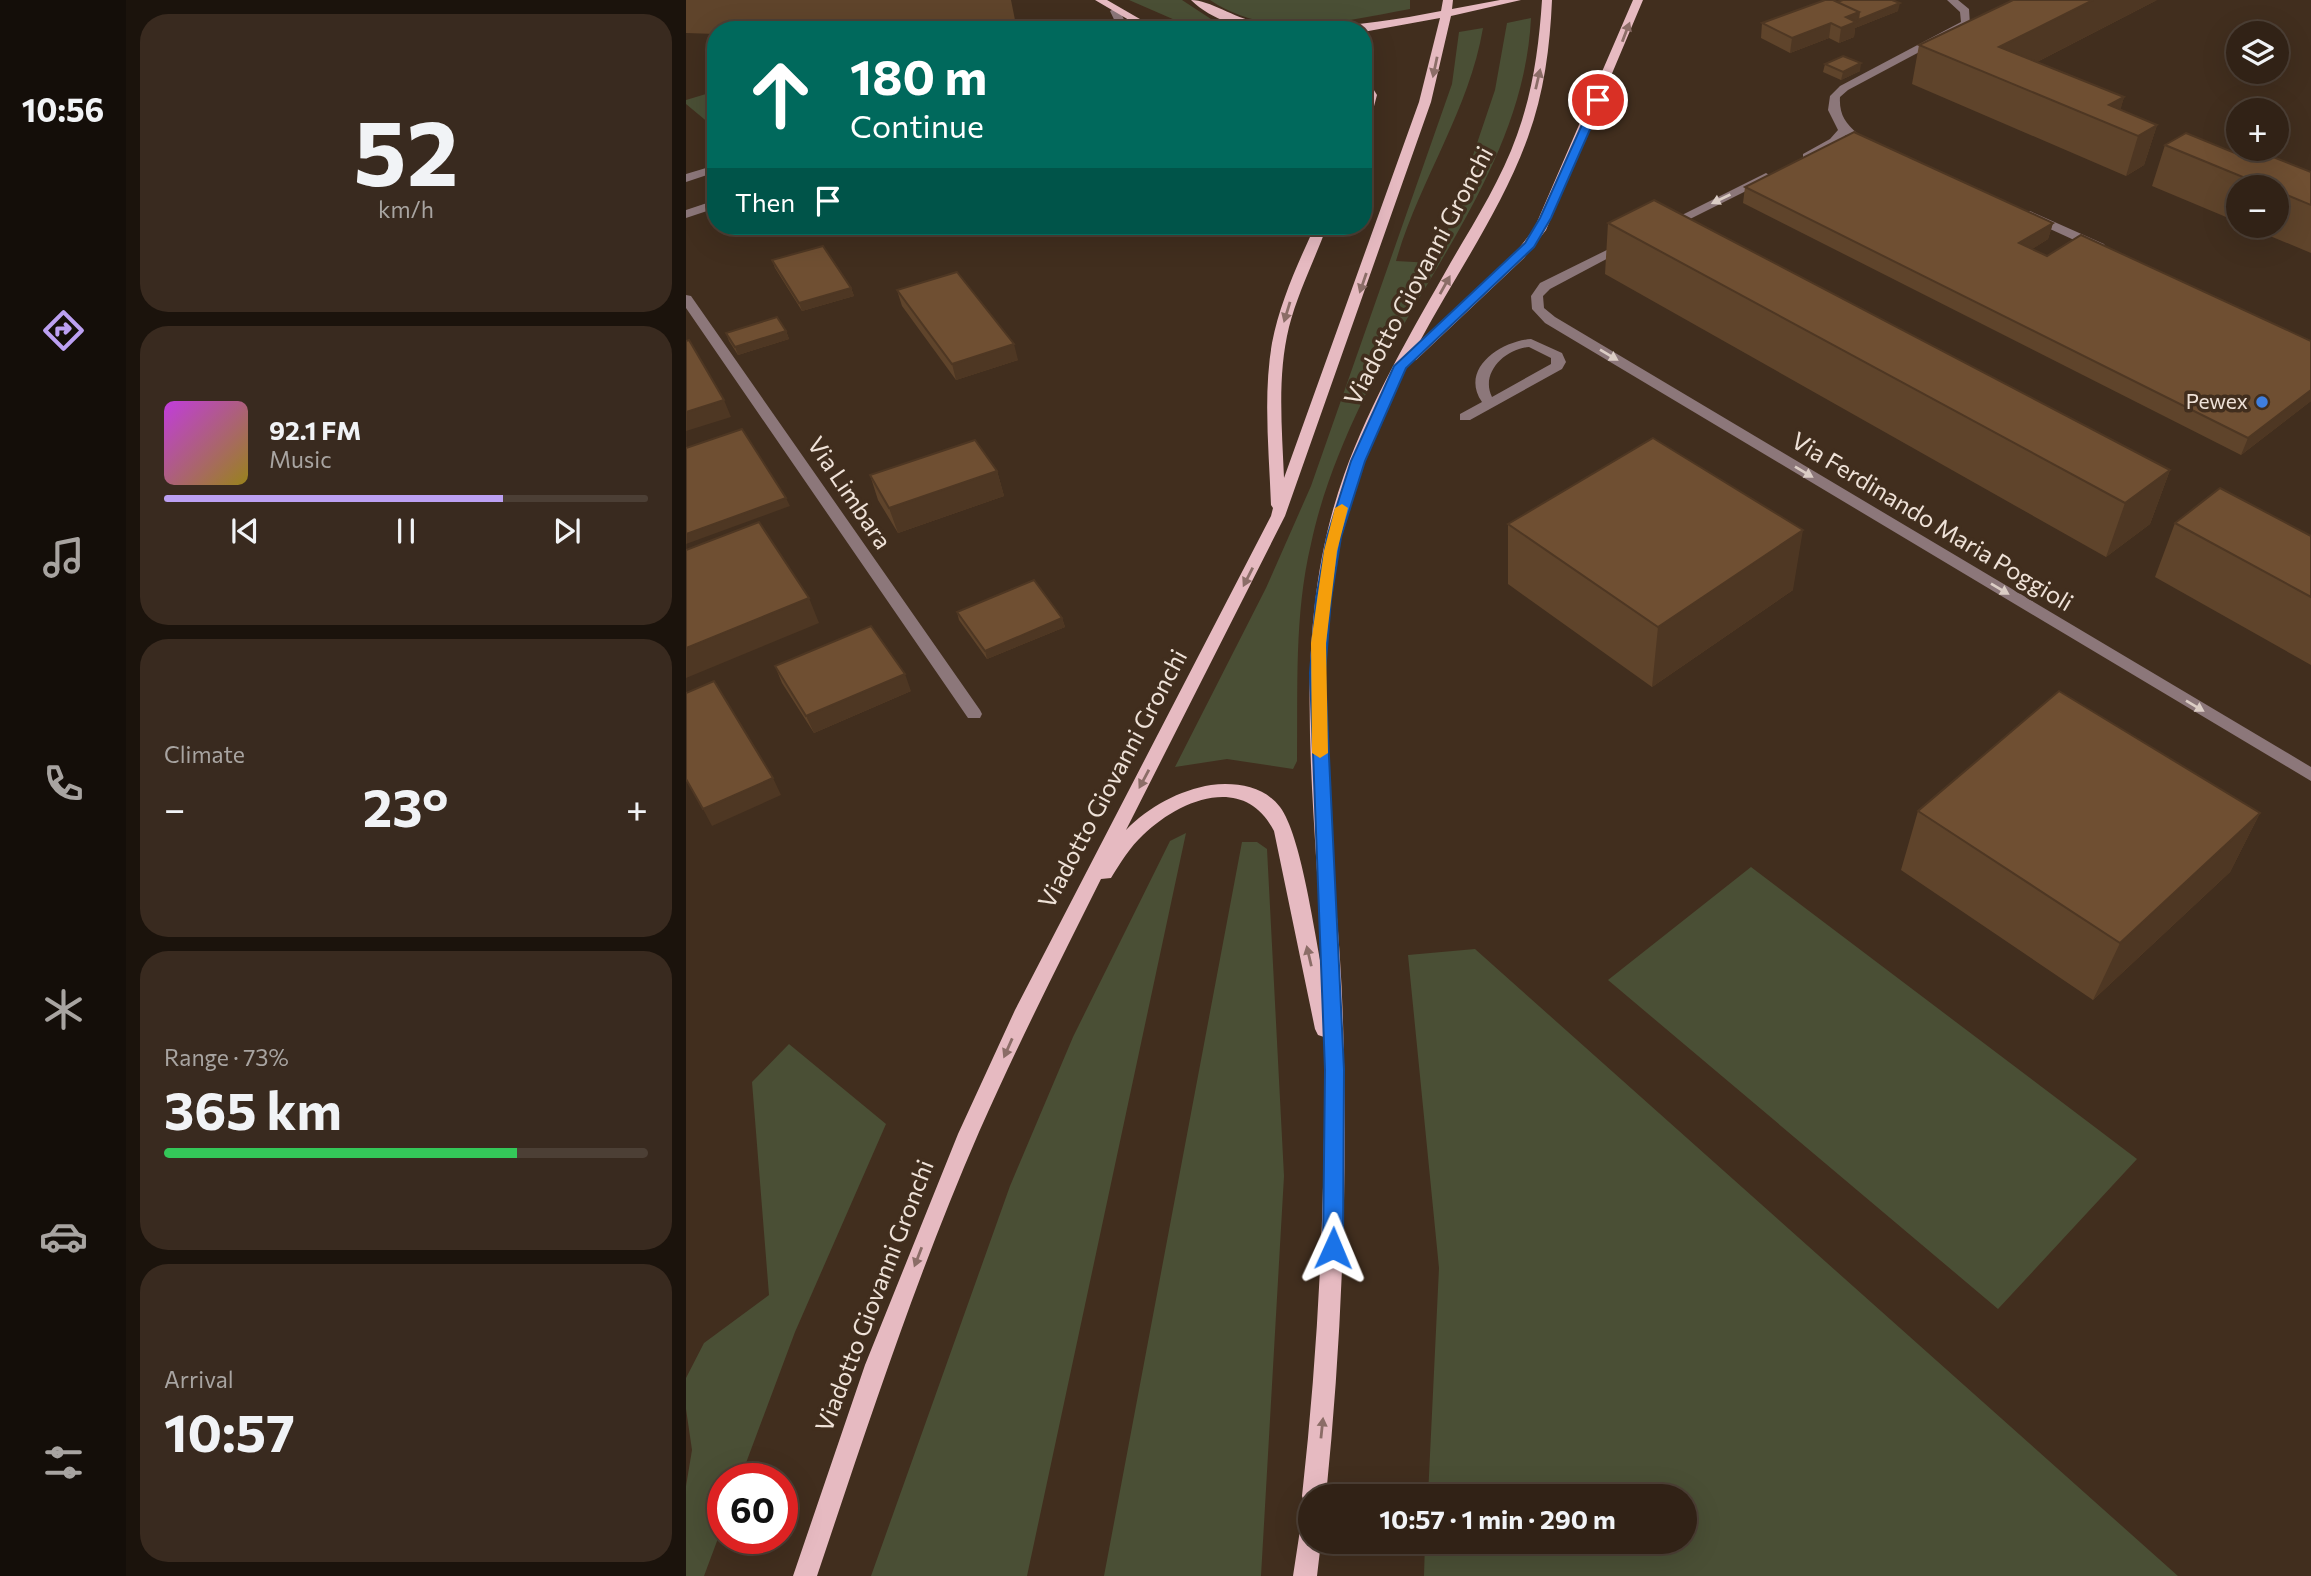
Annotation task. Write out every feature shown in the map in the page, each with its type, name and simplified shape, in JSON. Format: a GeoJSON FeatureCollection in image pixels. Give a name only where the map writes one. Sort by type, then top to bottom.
{"type":"FeatureCollection","features":[{"type":"Feature","properties":{"kind":"main road"},"geometry":{"type":"LineString","coordinates":[[1100,0],[1135,21]]}},
{"type":"Feature","properties":{"kind":"main road"},"geometry":{"type":"LineString","coordinates":[[1106,0],[1115,11]]}},
{"type":"Feature","properties":{"kind":"main road"},"geometry":{"type":"LineString","coordinates":[[1196,0],[1221,14],[1248,21]]}},
{"type":"Feature","properties":{"kind":"main road","name":"Viadotto Giovanni Gronchi"},"geometry":{"type":"LineString","coordinates":[[805,1576],[845,1453],[908,1281],[958,1158],[1022,1016],[1278,516],[1426,102],[1447,0]]}},
{"type":"Feature","properties":{"kind":"main road"},"geometry":{"type":"LineString","coordinates":[[1372,27],[1516,0]]}},
{"type":"Feature","properties":{"kind":"main road","name":"Viadotto Giovanni Gronchi"},"geometry":{"type":"LineString","coordinates":[[1315,1484],[1329,1357],[1334,1070],[1318,705],[1318,643],[1325,582],[1337,523],[1376,416],[1400,366],[1501,184],[1518,147],[1540,72],[1547,0]]}},
{"type":"Feature","properties":{"kind":"main road"},"geometry":{"type":"LineString","coordinates":[[1400,366],[1520,255],[1540,230],[1638,0]]}},
{"type":"Feature","properties":{"kind":"main road"},"geometry":{"type":"LineString","coordinates":[[1278,516],[1275,369],[1293,292],[1317,235]]}},
{"type":"Feature","properties":{"kind":"main road"},"geometry":{"type":"LineString","coordinates":[[1022,1016],[1124,844],[1150,818],[1176,803],[1217,789],[1234,789],[1258,797],[1280,821],[1334,1070]]}},
{"type":"Feature","properties":{"kind":"main road"},"geometry":{"type":"LineString","coordinates":[[1305,1576],[1308,1554]]}},
{"type":"Feature","properties":{"kind":"street"},"geometry":{"type":"LineString","coordinates":[[1861,138],[1844,130],[1834,110],[1835,96],[1844,88],[1966,23],[1965,11],[1952,0]]}},
{"type":"Feature","properties":{"kind":"street"},"geometry":{"type":"LineString","coordinates":[[1115,11],[1120,21]]}},
{"type":"Feature","properties":{"kind":"street"},"geometry":{"type":"LineString","coordinates":[[1799,160],[1824,148],[1844,130]]}},
{"type":"Feature","properties":{"kind":"street"},"geometry":{"type":"LineString","coordinates":[[686,178],[707,171]]}},
{"type":"Feature","properties":{"kind":"street"},"geometry":{"type":"LineString","coordinates":[[1652,233],[1774,173]]}},
{"type":"Feature","properties":{"kind":"street"},"geometry":{"type":"LineString","coordinates":[[686,214],[707,207]]}},
{"type":"Feature","properties":{"kind":"street"},"geometry":{"type":"LineString","coordinates":[[2020,210],[2107,250]]}},
{"type":"Feature","properties":{"kind":"street","name":"Via Ferdinando Maria Poggioli"},"geometry":{"type":"LineString","coordinates":[[1640,239],[1545,286],[1536,302],[1544,315],[2311,775]]}},
{"type":"Feature","properties":{"kind":"street","name":"Via Limbara"},"geometry":{"type":"LineString","coordinates":[[686,299],[974,714]]}},
{"type":"Feature","properties":{"kind":"street"},"geometry":{"type":"LineString","coordinates":[[1545,350],[1574,335]]}},
{"type":"Feature","properties":{"kind":"street"},"geometry":{"type":"LineString","coordinates":[[1465,417],[1557,366],[1557,356],[1524,342],[1506,349],[1493,359],[1480,387],[1481,395],[1489,403]]}},
{"type":"Feature","properties":{"kind":"green space"},"geometry":{"type":"Polygon","coordinates":[[[1129,0],[1182,0],[1214,21],[1177,21],[1129,0]]]}},
{"type":"Feature","properties":{"kind":"green space"},"geometry":{"type":"Polygon","coordinates":[[[1210,0],[1410,0],[1410,9],[1340,21],[1264,21],[1233,13],[1210,0]]]}},
{"type":"Feature","properties":{"kind":"green space"},"geometry":{"type":"Polygon","coordinates":[[[1531,18],[1524,71],[1510,121],[1490,170],[1385,357],[1361,404],[1326,490],[1311,544],[1299,625],[1297,761],[1293,769],[1227,759],[1175,767],[1266,588],[1311,486],[1452,84],[1459,32],[1483,28],[1467,88],[1417,203],[1396,261],[1432,263],[1443,244],[1495,90],[1507,23],[1531,18]]]}},
{"type":"Feature","properties":{"kind":"green space"},"geometry":{"type":"Polygon","coordinates":[[[707,94],[707,122],[686,104],[686,100],[707,94]]]}},
{"type":"Feature","properties":{"kind":"green space"},"geometry":{"type":"Polygon","coordinates":[[[1186,833],[1027,1576],[871,1576],[1010,1186],[1073,1037],[1170,841],[1186,833]]]}},
{"type":"Feature","properties":{"kind":"green space"},"geometry":{"type":"Polygon","coordinates":[[[1242,842],[1257,842],[1267,849],[1284,1176],[1261,1576],[1104,1576],[1242,842]]]}},
{"type":"Feature","properties":{"kind":"green space"},"geometry":{"type":"Polygon","coordinates":[[[1751,867],[2137,1159],[1998,1309],[1608,980],[1751,867]]]}},
{"type":"Feature","properties":{"kind":"green space"},"geometry":{"type":"Polygon","coordinates":[[[1475,949],[2178,1576],[1424,1576],[1425,1554],[1697,1554],[1697,1484],[1429,1484],[1439,1268],[1408,955],[1475,949]]]}},
{"type":"Feature","properties":{"kind":"green space"},"geometry":{"type":"Polygon","coordinates":[[[789,1044],[886,1124],[795,1332],[746,1463],[707,1463],[707,1554],[712,1554],[704,1576],[686,1576],[686,1486],[692,1450],[686,1409],[686,1378],[704,1343],[769,1295],[752,1082],[789,1044]]]}},
{"type":"Feature","properties":{"kind":"building"},"geometry":{"type":"Polygon","coordinates":[[[1825,0],[1833,0],[1859,12],[1846,17],[1856,22],[1841,28],[1831,23],[1792,38],[1762,23],[1825,0]]]}},
{"type":"Feature","properties":{"kind":"building"},"geometry":{"type":"Polygon","coordinates":[[[1892,0],[1900,3],[1858,20],[1859,12],[1837,2],[1892,0]]]}},
{"type":"Feature","properties":{"kind":"building"},"geometry":{"type":"Polygon","coordinates":[[[2013,0],[2093,0],[1999,47],[2124,97],[2109,105],[2157,125],[2138,136],[1919,45],[2013,0]]]}},
{"type":"Feature","properties":{"kind":"building"},"geometry":{"type":"Polygon","coordinates":[[[1843,56],[1861,63],[1843,72],[1825,64],[1843,56]]]}},
{"type":"Feature","properties":{"kind":"building"},"geometry":{"type":"Polygon","coordinates":[[[1854,132],[2053,223],[2019,243],[2047,256],[2081,235],[2311,341],[2311,390],[2248,438],[1745,187],[1854,132]]]}},
{"type":"Feature","properties":{"kind":"building"},"geometry":{"type":"Polygon","coordinates":[[[2186,133],[2226,149],[2226,161],[2283,161],[2311,172],[2311,205],[2289,196],[2289,175],[2238,175],[2165,145],[2186,133]]]}},
{"type":"Feature","properties":{"kind":"building"},"geometry":{"type":"Polygon","coordinates":[[[1654,200],[2170,470],[2125,503],[1608,223],[1654,200]]]}},
{"type":"Feature","properties":{"kind":"building"},"geometry":{"type":"Polygon","coordinates":[[[823,246],[851,288],[799,303],[772,260],[823,246]]]}},
{"type":"Feature","properties":{"kind":"building"},"geometry":{"type":"Polygon","coordinates":[[[957,272],[1014,344],[952,364],[897,290],[957,272]]]}},
{"type":"Feature","properties":{"kind":"building"},"geometry":{"type":"Polygon","coordinates":[[[777,317],[786,331],[735,347],[726,333],[777,317]]]}},
{"type":"Feature","properties":{"kind":"building"},"geometry":{"type":"Polygon","coordinates":[[[689,340],[724,400],[686,412],[686,341],[689,340]]]}},
{"type":"Feature","properties":{"kind":"building"},"geometry":{"type":"Polygon","coordinates":[[[742,429],[786,498],[686,534],[686,448],[742,429]]]}},
{"type":"Feature","properties":{"kind":"building"},"geometry":{"type":"Polygon","coordinates":[[[1653,438],[1803,530],[1658,627],[1508,524],[1653,438]]]}},
{"type":"Feature","properties":{"kind":"building"},"geometry":{"type":"Polygon","coordinates":[[[975,440],[997,471],[889,508],[870,475],[975,440]]]}},
{"type":"Feature","properties":{"kind":"building"},"geometry":{"type":"Polygon","coordinates":[[[2220,488],[2311,536],[2311,597],[2175,523],[2220,488]]]}},
{"type":"Feature","properties":{"kind":"building"},"geometry":{"type":"Polygon","coordinates":[[[759,522],[809,598],[686,648],[686,550],[759,522]]]}},
{"type":"Feature","properties":{"kind":"building"},"geometry":{"type":"Polygon","coordinates":[[[1034,580],[1062,618],[985,651],[957,612],[1034,580]]]}},
{"type":"Feature","properties":{"kind":"building"},"geometry":{"type":"Polygon","coordinates":[[[871,626],[905,674],[806,716],[775,666],[871,626]]]}},
{"type":"Feature","properties":{"kind":"building"},"geometry":{"type":"Polygon","coordinates":[[[714,681],[773,778],[703,809],[686,779],[686,693],[714,681]]]}},
{"type":"Feature","properties":{"kind":"building"},"geometry":{"type":"Polygon","coordinates":[[[2059,691],[2260,813],[2120,943],[1918,811],[2059,691]]]}},
{"type":"Feature","properties":{"kind":"slow traffic"},"geometry":{"type":"LineString","coordinates":[[1320,753],[1318,643],[1325,582],[1342,508]]}},
{"type":"Feature","properties":{"kind":"place","name":"Pewex"},"geometry":{"type":"Point","coordinates":[2262,402]}},
{"type":"Feature","properties":{"kind":"route"},"geometry":{"type":"LineString","coordinates":[[1333,1248],[1334,1070],[1331,951],[1318,705],[1318,643],[1328,566],[1337,523],[1376,416],[1400,366],[1530,245],[1546,218],[1598,100]]}}]}
